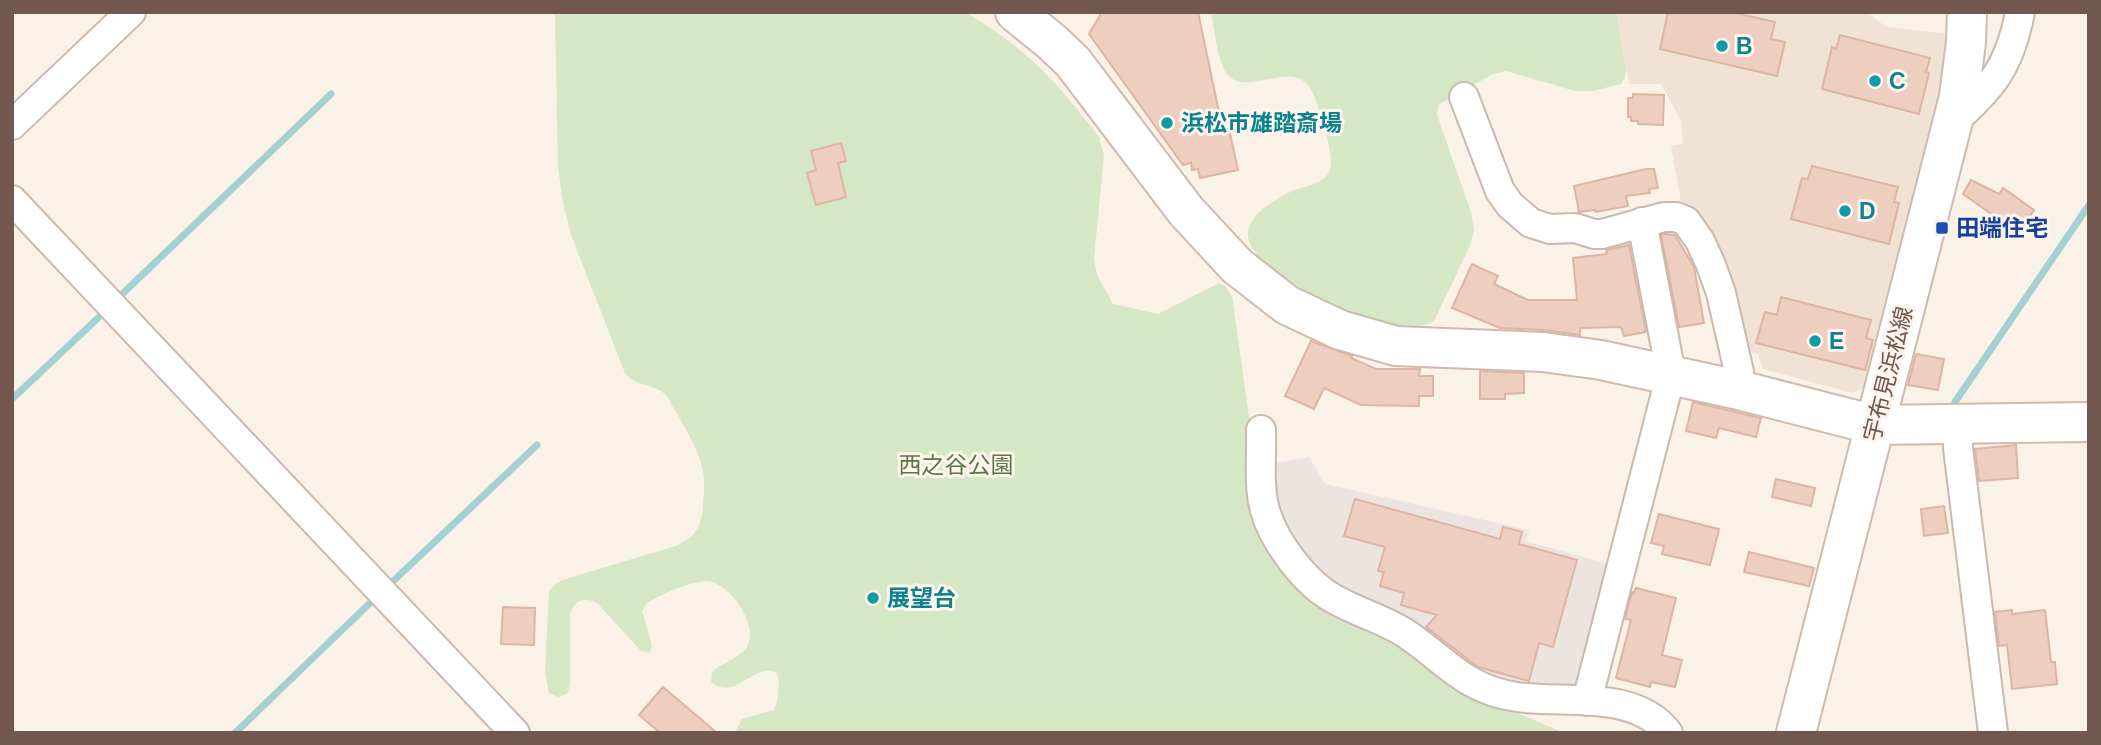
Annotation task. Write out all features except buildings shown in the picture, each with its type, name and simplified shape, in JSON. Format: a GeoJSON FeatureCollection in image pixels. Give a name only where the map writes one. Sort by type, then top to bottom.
{"type":"FeatureCollection","features":[{"type":"Feature","properties":{"kind":"street"},"geometry":{"type":"LineString","coordinates":[[12,125],[131,12]]}},
{"type":"Feature","properties":{"kind":"street"},"geometry":{"type":"LineString","coordinates":[[1015,12],[1073,62],[1195,220],[1237,266],[1287,304],[1340,330],[1396,346],[1553,353],[1671,374],[1875,425],[2089,422]]}},
{"type":"Feature","properties":{"kind":"street","name":"宇布見浜松線"},"geometry":{"type":"LineString","coordinates":[[1796,733],[1952,123],[1963,69],[1967,12]]}},
{"type":"Feature","properties":{"kind":"street"},"geometry":{"type":"LineString","coordinates":[[1952,123],[1982,97],[1994,81],[2012,46],[2020,12]]}},
{"type":"Feature","properties":{"kind":"street"},"geometry":{"type":"LineString","coordinates":[[1464,97],[1500,191],[1510,205],[1531,223],[1550,229],[1575,228],[1602,234],[1664,217],[1677,217],[1686,221],[1700,241],[1721,293],[1739,372],[1735,389]]}},
{"type":"Feature","properties":{"kind":"street"},"geometry":{"type":"LineString","coordinates":[[12,200],[515,733]]}},
{"type":"Feature","properties":{"kind":"street"},"geometry":{"type":"LineString","coordinates":[[1587,701],[1671,374],[1642,222]]}},
{"type":"Feature","properties":{"kind":"street"},"geometry":{"type":"LineString","coordinates":[[1958,424],[1958,448],[1993,733]]}},
{"type":"Feature","properties":{"kind":"street"},"geometry":{"type":"LineString","coordinates":[[1261,430],[1264,509],[1292,561],[1319,591],[1402,631],[1447,667],[1493,692],[1518,697],[1620,705],[1651,718],[1668,733]]}},
{"type":"Feature","properties":{"kind":"shaded area"},"geometry":{"type":"Polygon","coordinates":[[[1616,12],[1867,12],[1886,27],[1953,34],[1950,67],[1871,385],[1853,393],[1763,369],[1758,354],[1752,353],[1713,238],[1702,218],[1682,207],[1671,146],[1683,144],[1681,121],[1661,84],[1629,84],[1616,12]]]}},
{"type":"Feature","properties":{"kind":"shaded area"},"geometry":{"type":"Polygon","coordinates":[[[1309,457],[1325,484],[1529,530],[1526,541],[1615,566],[1582,690],[1496,682],[1341,592],[1312,570],[1275,506],[1272,464],[1309,457]]]}},
{"type":"Feature","properties":{"kind":"green space","name":"西之谷公園"},"geometry":{"type":"Polygon","coordinates":[[[555,12],[965,12],[986,25],[1039,67],[1099,137],[1104,155],[1094,259],[1097,275],[1113,304],[1158,314],[1219,283],[1225,286],[1232,296],[1251,431],[1254,511],[1387,635],[1464,690],[1564,733],[735,733],[742,719],[774,710],[778,697],[778,678],[777,673],[769,670],[729,687],[720,687],[711,682],[712,672],[743,652],[749,642],[750,633],[744,614],[731,595],[715,583],[707,581],[675,589],[646,604],[642,611],[652,645],[650,653],[641,651],[598,604],[589,600],[578,602],[570,614],[570,685],[567,694],[558,697],[549,693],[545,673],[549,591],[565,579],[683,542],[694,534],[700,524],[704,487],[703,471],[697,452],[667,396],[629,378],[625,373],[571,235],[558,167],[555,12]]]}},
{"type":"Feature","properties":{"kind":"green space"},"geometry":{"type":"Polygon","coordinates":[[[1211,12],[1616,12],[1625,77],[1621,84],[1593,91],[1575,91],[1506,71],[1493,74],[1438,105],[1437,115],[1471,212],[1474,230],[1470,246],[1434,321],[1406,327],[1344,310],[1308,293],[1254,251],[1248,230],[1252,221],[1278,198],[1323,179],[1330,170],[1329,145],[1315,98],[1307,84],[1297,78],[1285,76],[1248,82],[1236,81],[1227,74],[1219,54],[1211,12]]]}},
{"type":"Feature","properties":{"kind":"waterway"},"geometry":{"type":"LineString","coordinates":[[117,299],[331,94]]}},
{"type":"Feature","properties":{"kind":"waterway"},"geometry":{"type":"LineString","coordinates":[[1955,402],[2089,205]]}},
{"type":"Feature","properties":{"kind":"waterway"},"geometry":{"type":"LineString","coordinates":[[12,399],[98,318]]}},
{"type":"Feature","properties":{"kind":"waterway"},"geometry":{"type":"LineString","coordinates":[[388,586],[537,445]]}},
{"type":"Feature","properties":{"kind":"waterway"},"geometry":{"type":"LineString","coordinates":[[235,733],[371,602]]}},
{"type":"Feature","properties":{"kind":"place","name":"B"},"geometry":{"type":"Point","coordinates":[1722,46]}},
{"type":"Feature","properties":{"kind":"place","name":"C"},"geometry":{"type":"Point","coordinates":[1875,81]}},
{"type":"Feature","properties":{"kind":"place","name":"浜松市雄踏斎場"},"geometry":{"type":"Point","coordinates":[1167,123]}},
{"type":"Feature","properties":{"kind":"place","name":"D"},"geometry":{"type":"Point","coordinates":[1845,211]}},
{"type":"Feature","properties":{"kind":"place","name":"田端住宅"},"geometry":{"type":"Point","coordinates":[1942,228]}},
{"type":"Feature","properties":{"kind":"place","name":"E"},"geometry":{"type":"Point","coordinates":[1815,341]}},
{"type":"Feature","properties":{"kind":"place","name":"展望台"},"geometry":{"type":"Point","coordinates":[873,598]}}]}
